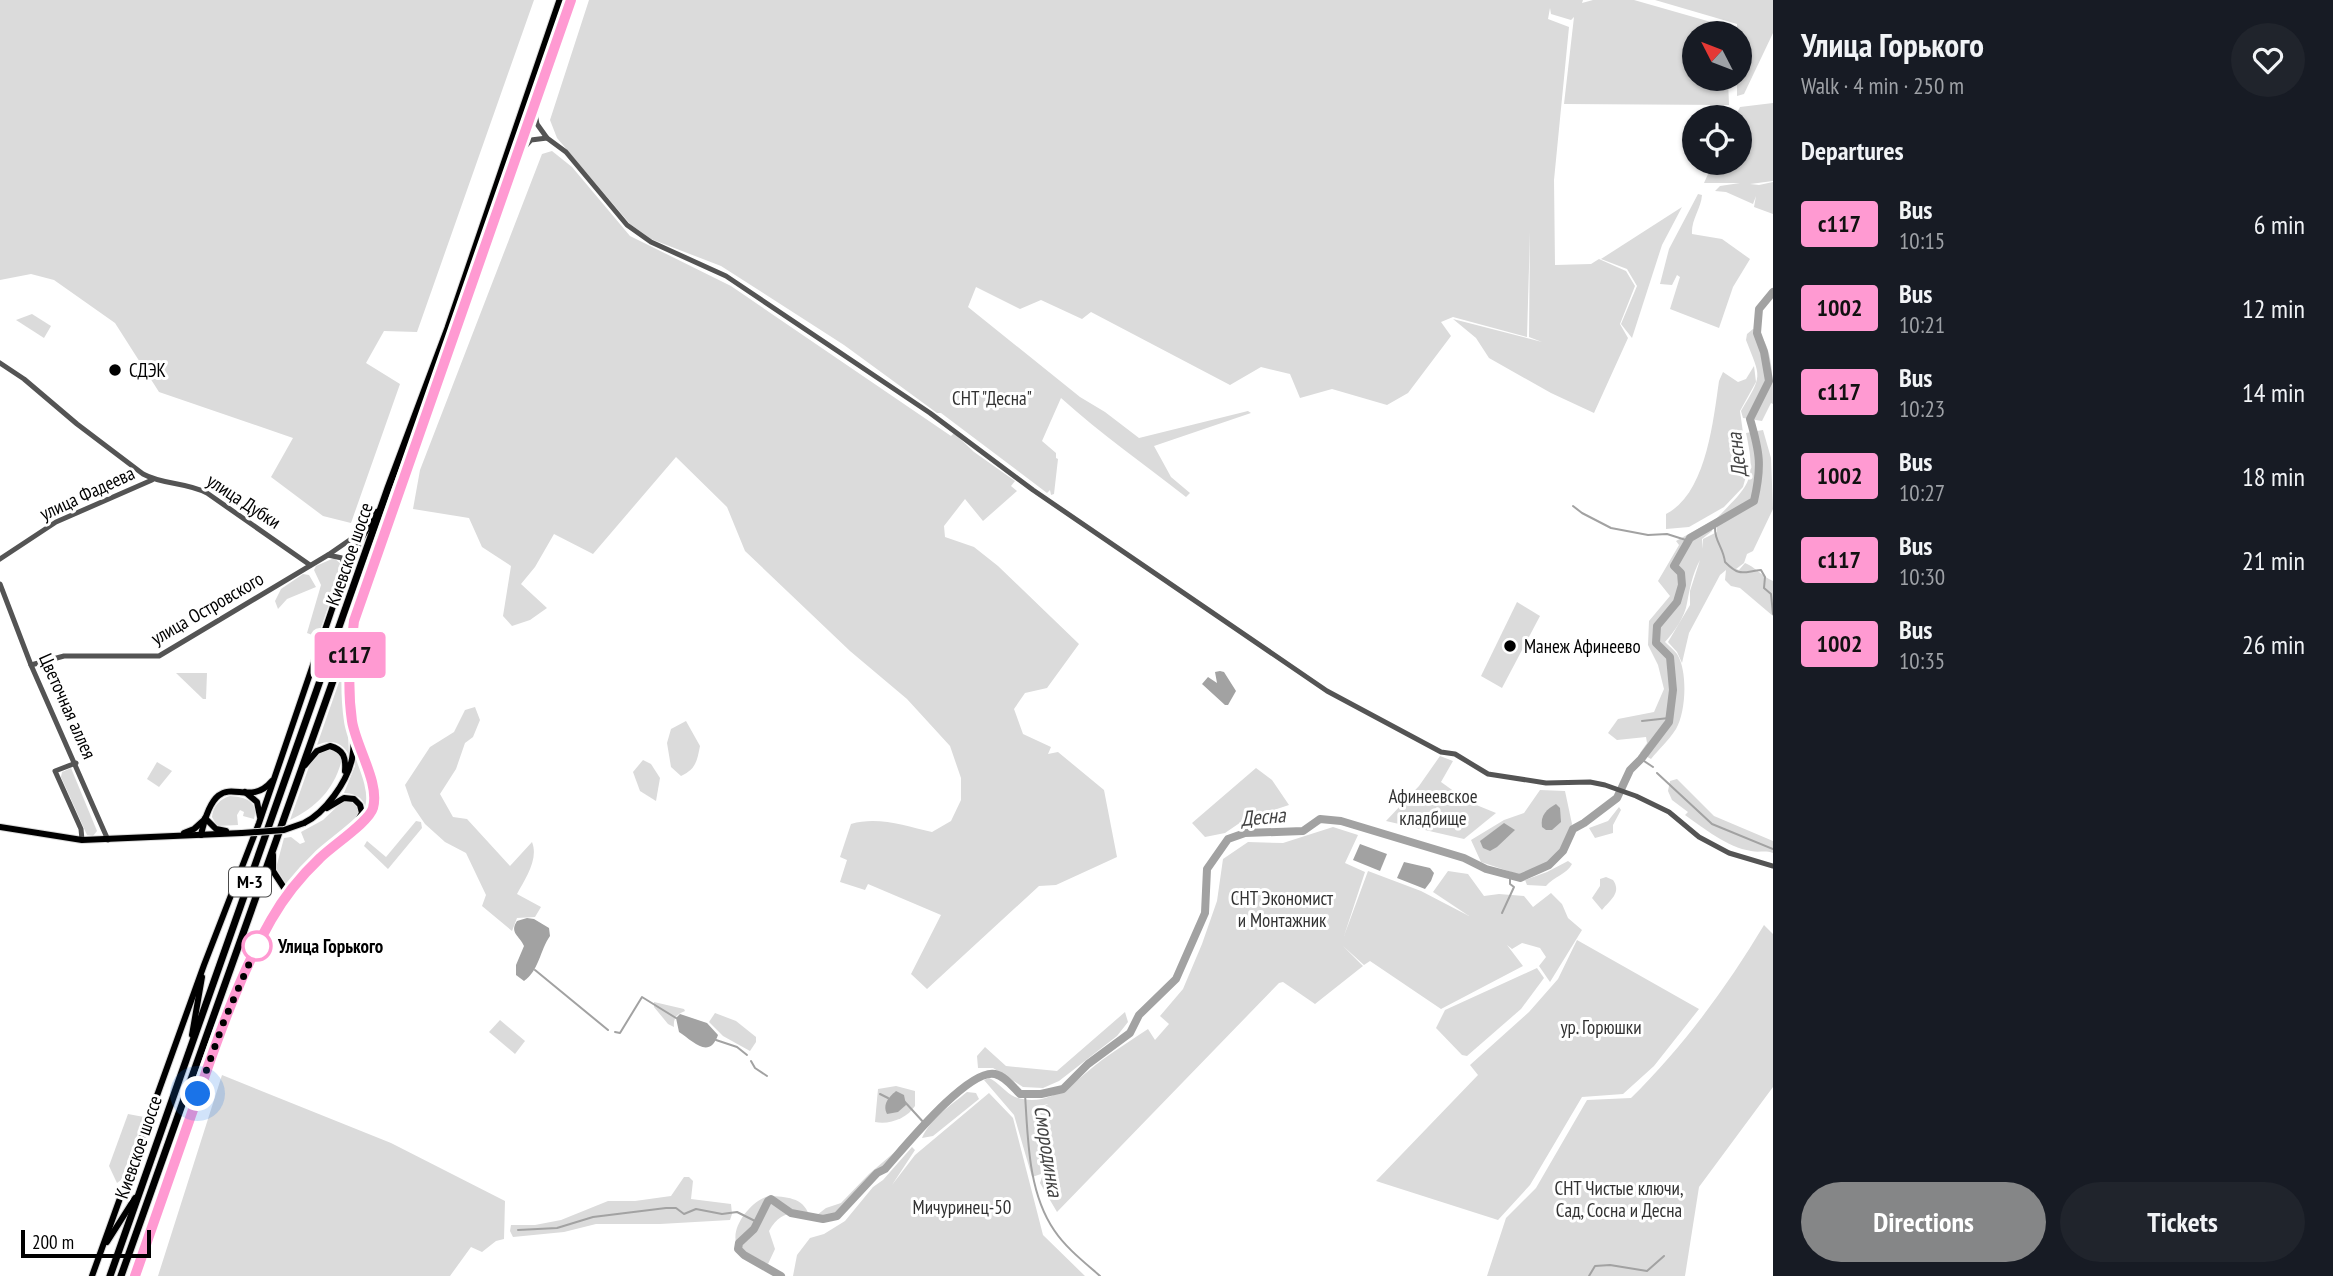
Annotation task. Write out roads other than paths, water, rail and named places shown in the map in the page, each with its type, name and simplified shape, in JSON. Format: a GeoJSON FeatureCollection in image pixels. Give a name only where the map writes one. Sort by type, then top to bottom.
{"type":"FeatureCollection","features":[{"type":"Feature","properties":{"kind":"highway","name":"Киевское шоссе"},"geometry":{"type":"LineString","coordinates":[[110,1276],[388,488],[448,328],[560,0]]}},
{"type":"Feature","properties":{"kind":"highway","name":"Киевское шоссе"},"geometry":{"type":"LineString","coordinates":[[121,1276],[300,776],[571,0]]}},
{"type":"Feature","properties":{"kind":"main road"},"geometry":{"type":"LineString","coordinates":[[92,1276],[204,965],[259,823],[342,580],[357,545],[388,488]]}},
{"type":"Feature","properties":{"kind":"main road"},"geometry":{"type":"LineString","coordinates":[[323,810],[343,779],[352,758],[348,666],[354,621]]}},
{"type":"Feature","properties":{"kind":"main road"},"geometry":{"type":"LineString","coordinates":[[135,1276],[228,1011],[265,930],[288,894],[317,860],[369,817],[375,798],[352,724]]}},
{"type":"Feature","properties":{"kind":"main road"},"geometry":{"type":"LineString","coordinates":[[300,776],[313,754],[330,746],[340,750],[345,758],[343,779]]}},
{"type":"Feature","properties":{"kind":"main road"},"geometry":{"type":"LineString","coordinates":[[201,835],[212,801],[219,794],[262,790],[273,779]]}},
{"type":"Feature","properties":{"kind":"main road"},"geometry":{"type":"LineString","coordinates":[[245,792],[258,804],[259,823]]}},
{"type":"Feature","properties":{"kind":"main road"},"geometry":{"type":"LineString","coordinates":[[0,827],[82,840],[284,831],[304,823],[349,797],[357,801],[362,810],[362,816],[350,832]]}},
{"type":"Feature","properties":{"kind":"main road"},"geometry":{"type":"LineString","coordinates":[[176,835],[191,830],[205,818]]}},
{"type":"Feature","properties":{"kind":"main road"},"geometry":{"type":"LineString","coordinates":[[205,818],[216,829],[242,833]]}},
{"type":"Feature","properties":{"kind":"main road"},"geometry":{"type":"LineString","coordinates":[[273,848],[272,869],[288,894]]}},
{"type":"Feature","properties":{"kind":"main road"},"geometry":{"type":"LineString","coordinates":[[190,1048],[204,965]]}},
{"type":"Feature","properties":{"kind":"main road"},"geometry":{"type":"LineString","coordinates":[[97,1262],[142,1184]]}},
{"type":"Feature","properties":{"kind":"street"},"geometry":{"type":"LineString","coordinates":[[534,105],[537,125],[547,138],[566,152],[628,225],[651,242],[726,276],[930,413],[1033,490],[1327,691],[1441,752],[1455,754],[1488,775],[1546,783],[1590,782],[1605,785],[1669,812],[1699,837],[1729,853],[1773,866]]}},
{"type":"Feature","properties":{"kind":"street"},"geometry":{"type":"LineString","coordinates":[[517,156],[531,140],[547,138]]}},
{"type":"Feature","properties":{"kind":"street","name":"улица Дубки"},"geometry":{"type":"LineString","coordinates":[[0,363],[24,379],[105,446],[153,480],[192,486],[207,493],[310,565]]}},
{"type":"Feature","properties":{"kind":"street","name":"улица Фадеева"},"geometry":{"type":"LineString","coordinates":[[0,559],[56,522],[153,480]]}},
{"type":"Feature","properties":{"kind":"street"},"geometry":{"type":"LineString","coordinates":[[310,565],[367,528]]}},
{"type":"Feature","properties":{"kind":"street"},"geometry":{"type":"LineString","coordinates":[[328,555],[343,559],[345,565],[342,580]]}},
{"type":"Feature","properties":{"kind":"street","name":"улица Островского"},"geometry":{"type":"LineString","coordinates":[[32,665],[64,656],[159,656],[310,565]]}},
{"type":"Feature","properties":{"kind":"street","name":"Цветочная аллея"},"geometry":{"type":"LineString","coordinates":[[0,584],[32,665],[108,839]]}},
{"type":"Feature","properties":{"kind":"street"},"geometry":{"type":"LineString","coordinates":[[76,763],[55,771],[81,829],[82,840]]}},
{"type":"Feature","properties":{"kind":"waterway","name":"Десна"},"geometry":{"type":"LineString","coordinates":[[781,1276],[738,1249],[739,1243],[754,1229],[768,1201],[771,1199],[791,1213],[823,1219],[837,1216],[937,1112],[969,1084],[983,1076],[995,1074],[1005,1079],[1020,1094],[1041,1094],[1063,1089],[1088,1064],[1130,1033],[1139,1015],[1176,979],[1205,913],[1207,869],[1228,839],[1245,833],[1303,831],[1320,819],[1341,821],[1520,878],[1549,865],[1563,851],[1573,829],[1617,798],[1630,770],[1669,722],[1673,690],[1670,657],[1656,643],[1657,626],[1677,602],[1682,585],[1681,573],[1674,566],[1690,538],[1754,501],[1759,460],[1750,419],[1769,381],[1764,352],[1757,333],[1759,309],[1773,292]]}},
{"type":"Feature","properties":{"kind":"waterway"},"geometry":{"type":"LineString","coordinates":[[1573,506],[1611,528],[1648,535],[1667,534],[1689,541]]}},
{"type":"Feature","properties":{"kind":"waterway"},"geometry":{"type":"LineString","coordinates":[[1715,524],[1725,562],[1738,572],[1761,570],[1765,577],[1764,588],[1771,594],[1773,614]]}},
{"type":"Feature","properties":{"kind":"waterway"},"geometry":{"type":"LineString","coordinates":[[1642,721],[1669,718]]}},
{"type":"Feature","properties":{"kind":"waterway"},"geometry":{"type":"LineString","coordinates":[[1641,759],[1653,767]]}},
{"type":"Feature","properties":{"kind":"waterway"},"geometry":{"type":"LineString","coordinates":[[1657,773],[1712,824],[1773,849]]}},
{"type":"Feature","properties":{"kind":"waterway"},"geometry":{"type":"LineString","coordinates":[[1502,913],[1514,887],[1510,884],[1510,875]]}},
{"type":"Feature","properties":{"kind":"waterway"},"geometry":{"type":"LineString","coordinates":[[535,970],[608,1030]]}},
{"type":"Feature","properties":{"kind":"waterway"},"geometry":{"type":"LineString","coordinates":[[615,1032],[620,1033],[642,997],[676,1018]]}},
{"type":"Feature","properties":{"kind":"waterway"},"geometry":{"type":"LineString","coordinates":[[716,1040],[737,1047],[747,1055]]}},
{"type":"Feature","properties":{"kind":"waterway"},"geometry":{"type":"LineString","coordinates":[[751,1061],[755,1068],[767,1076]]}},
{"type":"Feature","properties":{"kind":"waterway"},"geometry":{"type":"LineString","coordinates":[[880,1094],[888,1098]]}},
{"type":"Feature","properties":{"kind":"waterway","name":"Смородинка"},"geometry":{"type":"LineString","coordinates":[[1025,1094],[1031,1165],[1045,1215],[1064,1243],[1100,1276]]}},
{"type":"Feature","properties":{"kind":"waterway"},"geometry":{"type":"LineString","coordinates":[[904,1101],[925,1124]]}},
{"type":"Feature","properties":{"kind":"waterway"},"geometry":{"type":"LineString","coordinates":[[518,1230],[557,1228],[593,1217],[666,1208],[676,1208],[684,1214],[696,1209],[722,1214],[737,1212],[757,1222]]}},
{"type":"Feature","properties":{"kind":"waterway"},"geometry":{"type":"LineString","coordinates":[[1589,1276],[1595,1266],[1610,1265],[1647,1271],[1664,1256]]}},
{"type":"Feature","properties":{"kind":"place","name":"СДЭК"},"geometry":{"type":"Point","coordinates":[115,370]}},
{"type":"Feature","properties":{"kind":"place","name":"Манеж Афинеево"},"geometry":{"type":"Point","coordinates":[1510,646]}},
{"type":"Feature","properties":{"kind":"place","name":"Улица Горького"},"geometry":{"type":"Point","coordinates":[257,946]}},
{"type":"Feature","properties":{"kind":"park label","name":"СНТ \"Десна\""},"geometry":{"type":"Point","coordinates":[992,398]}},
{"type":"Feature","properties":{"kind":"park label","name":"Афинеевское кладбище"},"geometry":{"type":"Point","coordinates":[1433,807]}},
{"type":"Feature","properties":{"kind":"park label","name":"СНТ Экономист и Монтажник"},"geometry":{"type":"Point","coordinates":[1282,909]}},
{"type":"Feature","properties":{"kind":"park label","name":"ур. Горюшки"},"geometry":{"type":"Point","coordinates":[1601,1027]}},
{"type":"Feature","properties":{"kind":"park label","name":"СНТ Чистые ключи, Сад, Сосна и Десна"},"geometry":{"type":"Point","coordinates":[1619,1199]}},
{"type":"Feature","properties":{"kind":"park label","name":"Мичуринец-50"},"geometry":{"type":"Point","coordinates":[962,1207]}}]}
